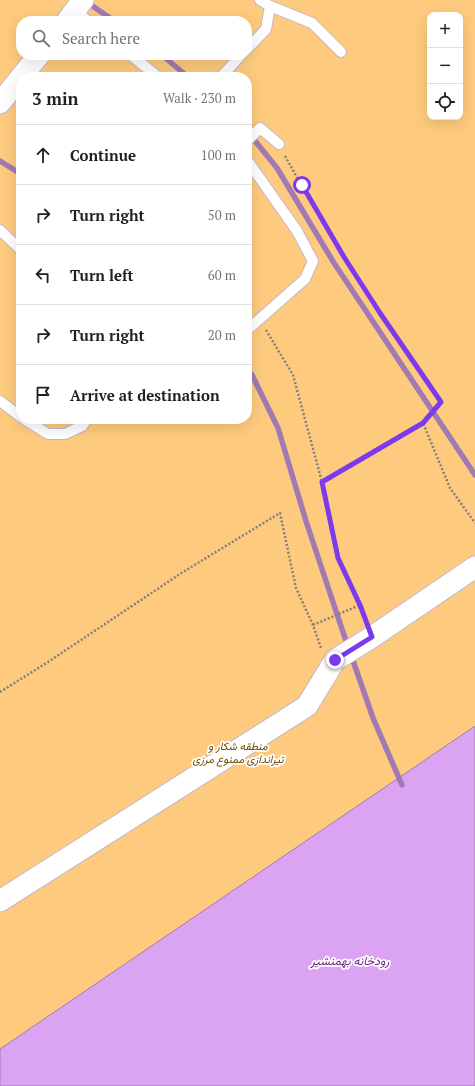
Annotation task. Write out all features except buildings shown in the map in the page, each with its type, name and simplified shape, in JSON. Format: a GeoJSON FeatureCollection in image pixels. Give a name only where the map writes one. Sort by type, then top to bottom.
{"type":"FeatureCollection","features":[{"type":"Feature","properties":{"kind":"street"},"geometry":{"type":"LineString","coordinates":[[25,72],[35,60]]}},
{"type":"Feature","properties":{"kind":"street"},"geometry":{"type":"LineString","coordinates":[[0,103],[16,83]]}},
{"type":"Feature","properties":{"kind":"street"},"geometry":{"type":"LineString","coordinates":[[0,901],[307,706],[332,665],[475,567]]}},
{"type":"Feature","properties":{"kind":"lane"},"geometry":{"type":"LineString","coordinates":[[260,0],[270,6],[312,23],[341,52]]}},
{"type":"Feature","properties":{"kind":"lane"},"geometry":{"type":"LineString","coordinates":[[252,44],[266,29],[270,6]]}},
{"type":"Feature","properties":{"kind":"lane"},"geometry":{"type":"LineString","coordinates":[[137,60],[152,72]]}},
{"type":"Feature","properties":{"kind":"lane"},"geometry":{"type":"LineString","coordinates":[[226,72],[236,60]]}},
{"type":"Feature","properties":{"kind":"lane"},"geometry":{"type":"LineString","coordinates":[[252,136],[260,128],[279,144]]}},
{"type":"Feature","properties":{"kind":"lane"},"geometry":{"type":"LineString","coordinates":[[252,167],[297,231],[313,261],[305,279],[252,325]]}},
{"type":"Feature","properties":{"kind":"lane"},"geometry":{"type":"LineString","coordinates":[[0,230],[16,245]]}},
{"type":"Feature","properties":{"kind":"lane"},"geometry":{"type":"LineString","coordinates":[[0,401],[16,413]]}},
{"type":"Feature","properties":{"kind":"lane"},"geometry":{"type":"LineString","coordinates":[[32,424],[48,434],[65,434],[83,424]]}},
{"type":"Feature","properties":{"kind":"path"},"geometry":{"type":"LineString","coordinates":[[279,144],[344,257],[380,313],[441,402],[423,423],[322,482]]}},
{"type":"Feature","properties":{"kind":"path"},"geometry":{"type":"LineString","coordinates":[[259,319],[293,375],[322,482],[338,558],[360,605],[368,640]]}},
{"type":"Feature","properties":{"kind":"path"},"geometry":{"type":"LineString","coordinates":[[423,423],[450,488],[475,523]]}},
{"type":"Feature","properties":{"kind":"path"},"geometry":{"type":"LineString","coordinates":[[0,692],[48,662],[183,572],[280,513],[296,588],[332,665]]}},
{"type":"Feature","properties":{"kind":"path"},"geometry":{"type":"LineString","coordinates":[[313,625],[360,605]]}},
{"type":"Feature","properties":{"kind":"green space","name":"منطقه شکار و تیراندازی ممنوع مرزی"},"geometry":{"type":"Polygon","coordinates":[[[0,0],[475,0],[475,1086],[0,1086],[0,0]]]}},
{"type":"Feature","properties":{"kind":"water","name":"رودخانه بهمنشیر"},"geometry":{"type":"Polygon","coordinates":[[[475,726],[475,1086],[0,1086],[0,1049],[475,726]]]}},
{"type":"Feature","properties":{"kind":"waterway"},"geometry":{"type":"LineString","coordinates":[[87,2],[107,16]]}},
{"type":"Feature","properties":{"kind":"waterway"},"geometry":{"type":"LineString","coordinates":[[168,60],[182,72]]}},
{"type":"Feature","properties":{"kind":"waterway"},"geometry":{"type":"LineString","coordinates":[[252,137],[277,168],[334,263],[475,475]]}},
{"type":"Feature","properties":{"kind":"waterway"},"geometry":{"type":"LineString","coordinates":[[0,161],[16,171]]}},
{"type":"Feature","properties":{"kind":"waterway"},"geometry":{"type":"LineString","coordinates":[[252,375],[278,428],[306,521],[348,647]]}},
{"type":"Feature","properties":{"kind":"waterway"},"geometry":{"type":"LineString","coordinates":[[351,655],[373,718],[402,785]]}},
{"type":"Feature","properties":{"kind":"route"},"geometry":{"type":"LineString","coordinates":[[302,185],[344,257],[380,313],[441,402],[423,423],[322,482],[338,558],[360,605],[372,637],[335,660]]}}]}
